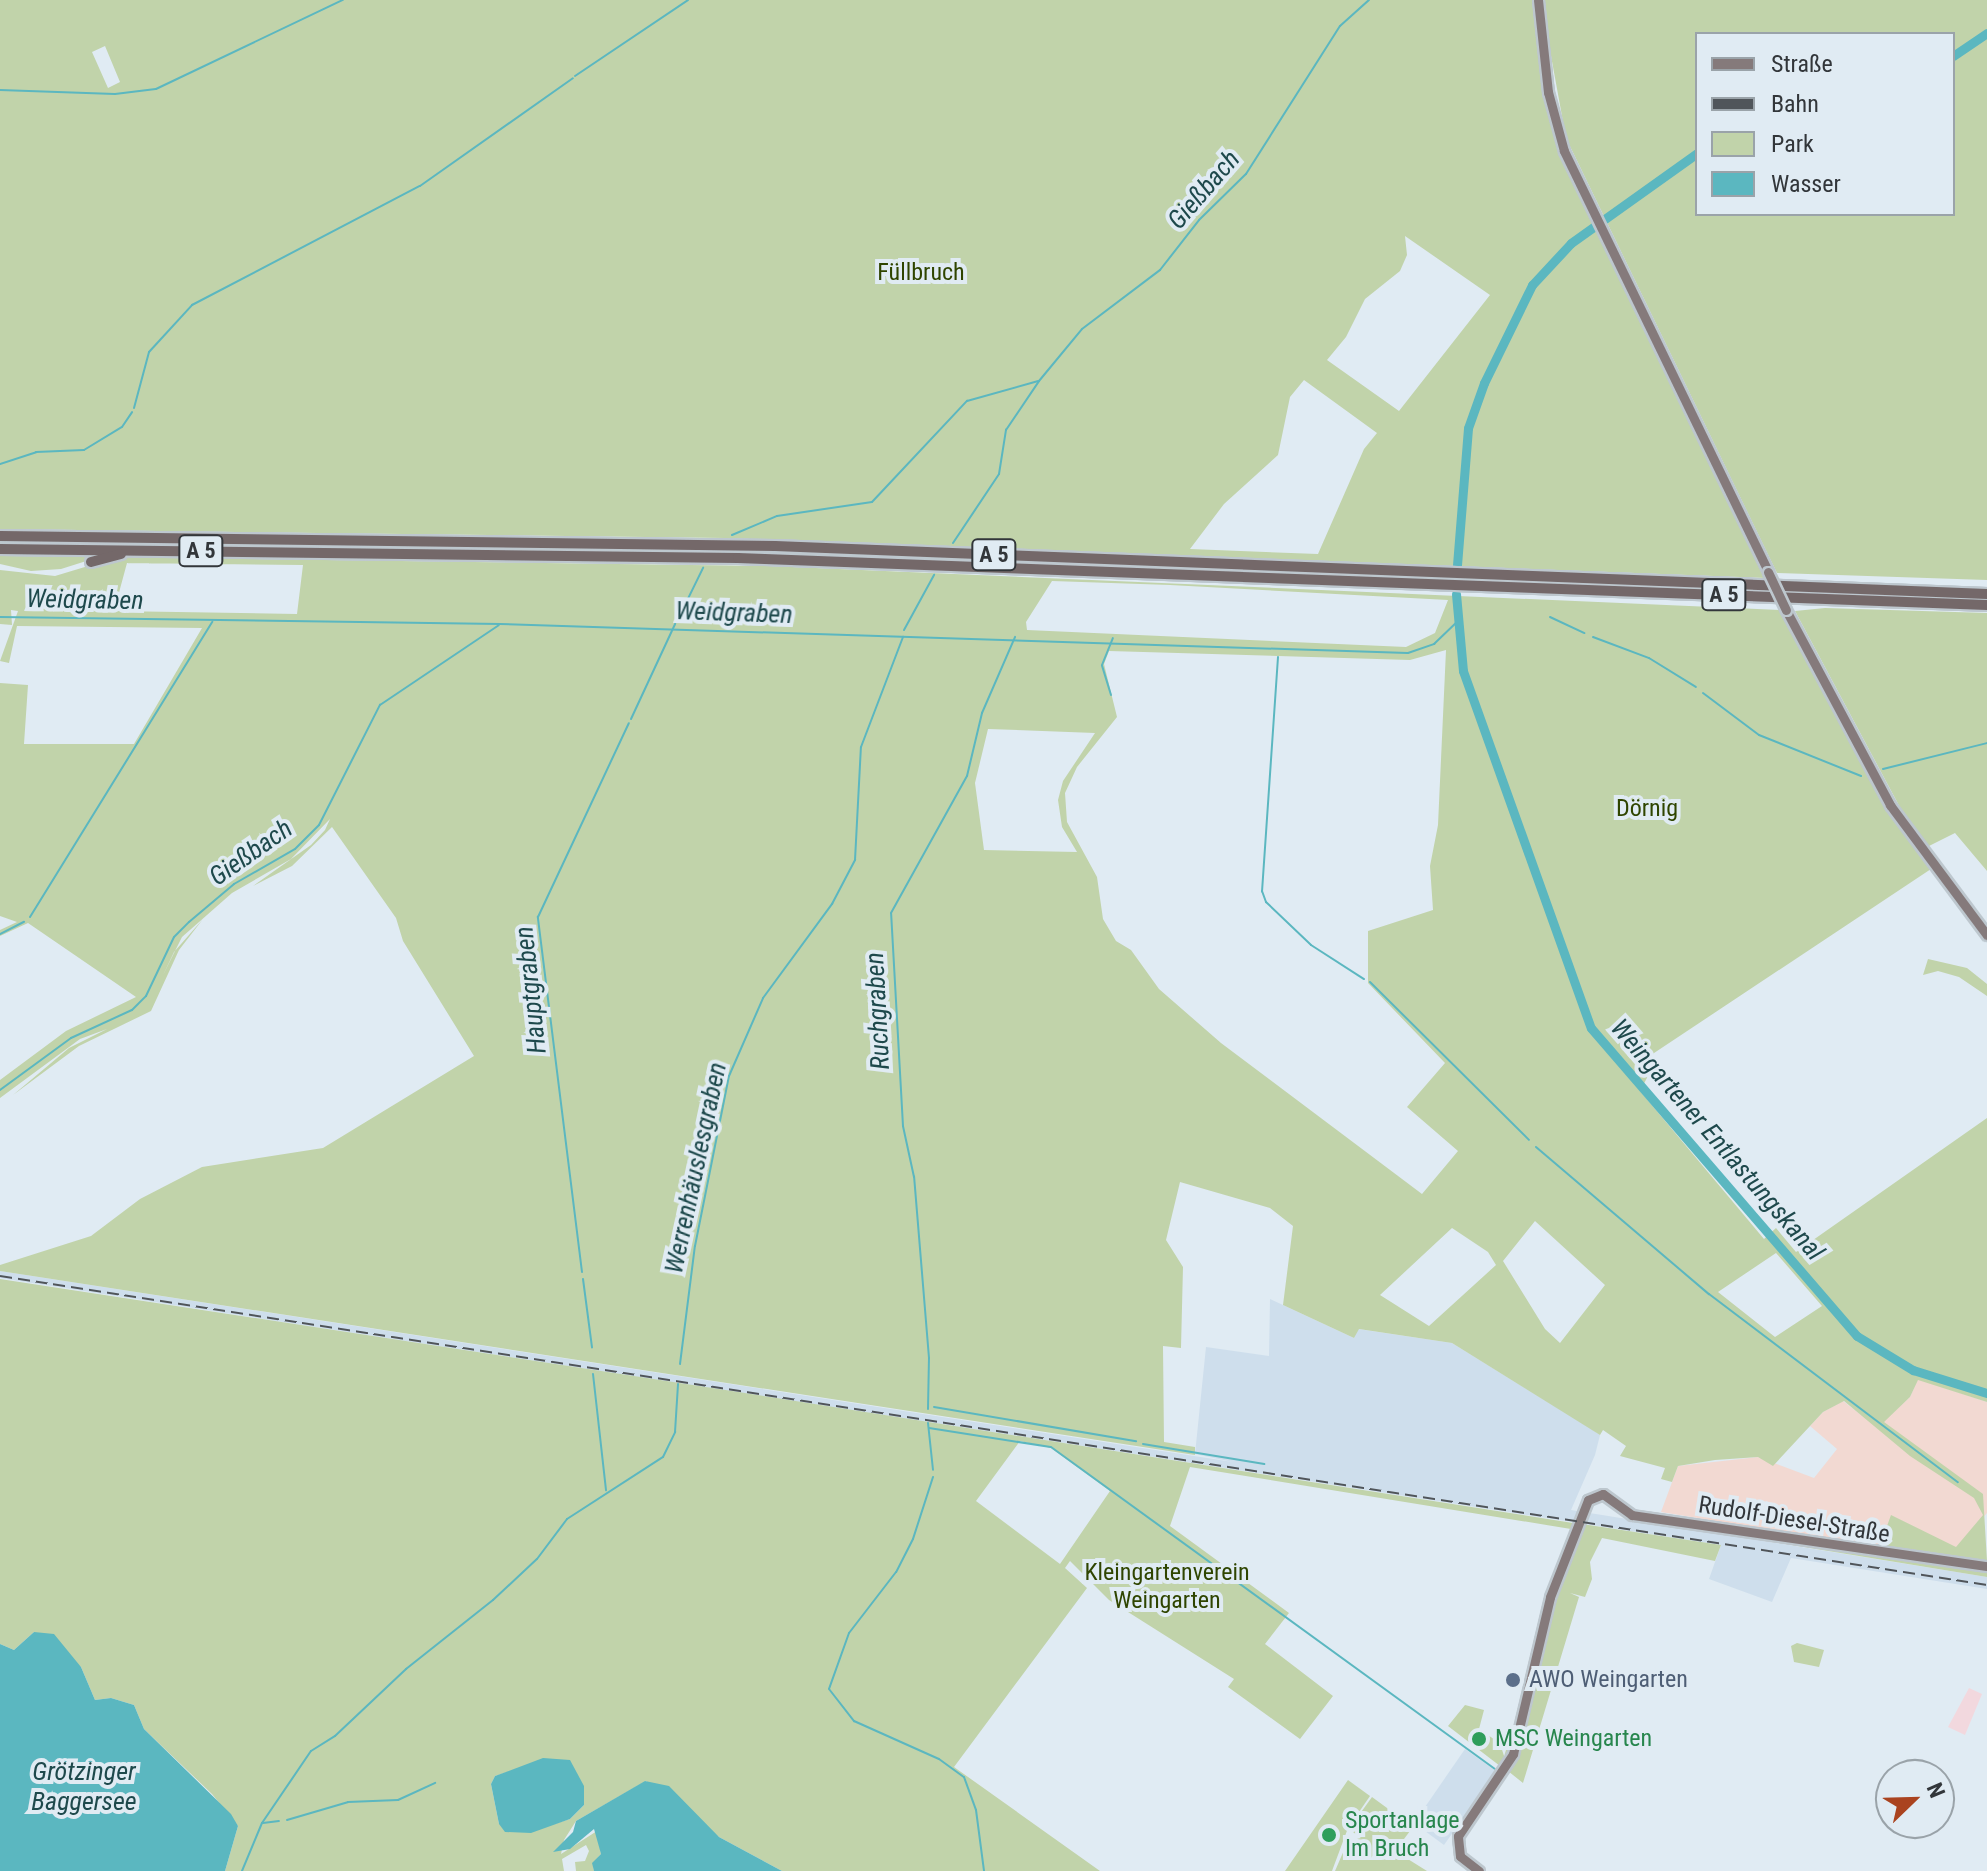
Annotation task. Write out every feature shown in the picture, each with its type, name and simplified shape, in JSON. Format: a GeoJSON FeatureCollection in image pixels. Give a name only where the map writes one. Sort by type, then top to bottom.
{"type":"FeatureCollection","features":[{"type":"Feature","properties":{"kind":"highway","name":"A 5"},"geometry":{"type":"LineString","coordinates":[[0,536],[775,546],[1987,594]]}},
{"type":"Feature","properties":{"kind":"highway","name":"A 5"},"geometry":{"type":"LineString","coordinates":[[0,549],[738,558],[1987,605]]}},
{"type":"Feature","properties":{"kind":"highway"},"geometry":{"type":"LineString","coordinates":[[91,562],[134,550]]}},
{"type":"Feature","properties":{"kind":"main road"},"geometry":{"type":"LineString","coordinates":[[1538,0],[1552,113],[1595,217],[1786,610],[1890,805],[1987,935]]}},
{"type":"Feature","properties":{"kind":"main road","name":"Rudolf-Diesel-Straße"},"geometry":{"type":"LineString","coordinates":[[1479,1871],[1457,1847],[1460,1832],[1513,1754],[1550,1597],[1580,1511],[1603,1494],[1632,1515],[1987,1566]]}},
{"type":"Feature","properties":{"kind":"shaded area"},"geometry":{"type":"Polygon","coordinates":[[[0,1271],[1233,1462],[1195,1454],[1206,1347],[1269,1356],[1270,1299],[1354,1338],[1358,1329],[1452,1343],[1593,1430],[1600,1435],[1595,1455],[1571,1510],[1987,1577],[1987,1589],[1791,1558],[1772,1602],[1709,1579],[1721,1545],[0,1278],[0,1271]]]}},
{"type":"Feature","properties":{"kind":"shaded area"},"geometry":{"type":"Polygon","coordinates":[[[1918,1379],[1987,1402],[1987,1513],[1956,1548],[1892,1516],[1879,1548],[1661,1512],[1678,1466],[1758,1457],[1814,1478],[1837,1449],[1810,1426],[1823,1412],[1843,1401],[1873,1424],[1883,1422],[1910,1397],[1918,1379]]]}},
{"type":"Feature","properties":{"kind":"shaded area"},"geometry":{"type":"Polygon","coordinates":[[[1969,1688],[1982,1694],[1965,1735],[1948,1727],[1969,1688]]]}},
{"type":"Feature","properties":{"kind":"shaded area"},"geometry":{"type":"Polygon","coordinates":[[[1465,1749],[1496,1771],[1444,1845],[1414,1823],[1465,1749]]]}},
{"type":"Feature","properties":{"kind":"green space","name":"Füllbruch"},"geometry":{"type":"Polygon","coordinates":[[[0,0],[1987,0],[1987,580],[1777,573],[1566,138],[1547,34],[1538,39],[1559,146],[1766,578],[725,538],[0,529],[0,0]],[[105,46],[92,52],[108,88],[120,82],[105,46]],[[1405,236],[1407,255],[1400,271],[1365,299],[1346,337],[1327,360],[1399,411],[1490,295],[1405,236]],[[1304,380],[1290,397],[1278,455],[1224,504],[1190,549],[1318,554],[1364,449],[1377,433],[1304,380]]]}},
{"type":"Feature","properties":{"kind":"green space"},"geometry":{"type":"Polygon","coordinates":[[[0,543],[705,550],[1242,572],[713,552],[0,543]]]}},
{"type":"Feature","properties":{"kind":"green space"},"geometry":{"type":"Polygon","coordinates":[[[0,555],[99,557],[61,569],[31,571],[0,564],[0,555]]]}},
{"type":"Feature","properties":{"kind":"green space","name":"Dörnig"},"geometry":{"type":"Polygon","coordinates":[[[118,557],[769,566],[1781,610],[1850,742],[1931,869],[1639,1063],[1648,1076],[1640,1091],[1764,1239],[1776,1228],[1796,1252],[1987,1118],[1987,1402],[1918,1380],[1910,1397],[1884,1422],[1983,1494],[1987,1561],[1879,1548],[1891,1515],[1956,1547],[1983,1515],[1974,1498],[1910,1456],[1844,1401],[1823,1412],[1773,1466],[1758,1457],[1715,1460],[1678,1466],[1672,1482],[1661,1479],[1665,1468],[1620,1456],[1626,1446],[1603,1430],[1600,1435],[1452,1343],[1359,1329],[1354,1338],[1283,1305],[1293,1226],[1270,1208],[1180,1182],[1166,1240],[1183,1267],[1181,1348],[1163,1346],[1164,1442],[1195,1447],[1195,1455],[0,1271],[0,1265],[91,1236],[140,1199],[202,1167],[323,1148],[474,1056],[403,941],[396,918],[332,827],[292,866],[253,886],[311,845],[325,830],[330,819],[291,859],[232,893],[182,937],[175,951],[203,919],[179,950],[151,1011],[79,1046],[13,1095],[69,1048],[107,1029],[80,1039],[0,1098],[0,1080],[66,1031],[136,997],[28,923],[0,936],[0,930],[17,922],[0,916],[0,683],[28,685],[24,744],[134,744],[202,628],[17,626],[9,663],[0,661],[18,611],[11,610],[12,625],[0,624],[0,570],[55,576],[118,557]],[[127,563],[114,611],[297,614],[303,565],[127,563]],[[1052,581],[1026,622],[1027,630],[1406,647],[1435,633],[1448,600],[1052,581]],[[1446,650],[1410,660],[1109,651],[1104,664],[1117,717],[1077,767],[1065,793],[1067,822],[1097,877],[1103,919],[1116,941],[1131,950],[1159,989],[1221,1043],[1422,1194],[1458,1151],[1407,1107],[1445,1063],[1368,983],[1368,931],[1433,910],[1430,866],[1438,825],[1446,650]],[[988,729],[975,783],[984,850],[1077,852],[1062,827],[1058,800],[1063,781],[1095,733],[988,729]],[[1535,1221],[1503,1261],[1545,1329],[1560,1343],[1605,1285],[1535,1221]],[[1452,1228],[1380,1295],[1429,1326],[1496,1265],[1488,1252],[1452,1228]],[[1776,1253],[1718,1292],[1775,1337],[1822,1306],[1776,1253]]]}},
{"type":"Feature","properties":{"kind":"green space"},"geometry":{"type":"Polygon","coordinates":[[[1825,608],[1987,613],[1987,871],[1955,833],[1925,848],[1903,813],[1795,611],[1825,608]]]}},
{"type":"Feature","properties":{"kind":"green space"},"geometry":{"type":"Polygon","coordinates":[[[1928,959],[1967,968],[1987,984],[1987,996],[1959,977],[1938,971],[1923,975],[1928,959]]]}},
{"type":"Feature","properties":{"kind":"green space","name":"Kleingartenverein Weingarten"},"geometry":{"type":"Polygon","coordinates":[[[0,1279],[1573,1523],[1571,1529],[1190,1467],[1170,1526],[1289,1613],[1265,1644],[1333,1696],[1300,1739],[1228,1687],[1234,1679],[1109,1600],[1070,1561],[1065,1568],[1087,1588],[954,1767],[1100,1871],[782,1871],[719,1837],[646,1781],[576,1821],[564,1840],[561,1854],[597,1831],[601,1854],[593,1863],[594,1871],[576,1871],[575,1862],[585,1861],[589,1851],[586,1845],[562,1859],[564,1871],[225,1871],[238,1826],[212,1794],[144,1729],[134,1705],[111,1698],[95,1700],[81,1667],[34,1632],[14,1650],[0,1644],[0,1279]],[[1020,1441],[976,1501],[1060,1564],[1110,1491],[1051,1448],[1020,1441]],[[535,1763],[495,1776],[491,1784],[499,1824],[551,1825],[570,1819],[584,1805],[535,1763]]]}},
{"type":"Feature","properties":{"kind":"green space"},"geometry":{"type":"Polygon","coordinates":[[[1658,1523],[1987,1569],[1987,1577],[1658,1523]]]}},
{"type":"Feature","properties":{"kind":"green space"},"geometry":{"type":"Polygon","coordinates":[[[1582,1524],[1721,1545],[1715,1561],[1602,1538],[1590,1562],[1592,1579],[1585,1597],[1570,1593],[1579,1597],[1523,1783],[1508,1771],[1519,1751],[1553,1597],[1582,1524]]]}},
{"type":"Feature","properties":{"kind":"green space"},"geometry":{"type":"Polygon","coordinates":[[[1797,1643],[1824,1650],[1819,1667],[1794,1662],[1791,1646],[1797,1643]]]}},
{"type":"Feature","properties":{"kind":"green space","name":"MSC Weingarten"},"geometry":{"type":"Polygon","coordinates":[[[1465,1705],[1484,1710],[1479,1729],[1510,1750],[1500,1766],[1448,1726],[1465,1705]]]}},
{"type":"Feature","properties":{"kind":"green space","name":"Sportanlage Im Bruch"},"geometry":{"type":"Polygon","coordinates":[[[1348,1780],[1370,1796],[1348,1828],[1332,1871],[1285,1871],[1348,1780]]]}},
{"type":"Feature","properties":{"kind":"green space"},"geometry":{"type":"Polygon","coordinates":[[[1372,1797],[1413,1827],[1395,1851],[1427,1871],[1335,1871],[1348,1841],[1361,1838],[1349,1829],[1372,1797]]]}},
{"type":"Feature","properties":{"kind":"water","name":"Grötzinger Baggersee"},"geometry":{"type":"Polygon","coordinates":[[[34,1632],[54,1634],[81,1667],[95,1700],[111,1698],[134,1705],[144,1729],[231,1814],[238,1826],[225,1871],[0,1871],[0,1644],[14,1650],[34,1632]]]}},
{"type":"Feature","properties":{"kind":"water"},"geometry":{"type":"Polygon","coordinates":[[[543,1758],[570,1760],[584,1786],[584,1805],[570,1819],[531,1833],[505,1832],[499,1824],[491,1784],[495,1776],[543,1758]]]}},
{"type":"Feature","properties":{"kind":"water"},"geometry":{"type":"Polygon","coordinates":[[[645,1781],[669,1786],[719,1837],[782,1871],[594,1871],[592,1863],[601,1854],[594,1829],[570,1849],[553,1852],[573,1832],[576,1821],[645,1781]]]}},
{"type":"Feature","properties":{"kind":"waterway"},"geometry":{"type":"LineString","coordinates":[[0,90],[115,94],[156,89],[343,0]]}},
{"type":"Feature","properties":{"kind":"waterway"},"geometry":{"type":"LineString","coordinates":[[575,76],[688,0]]}},
{"type":"Feature","properties":{"kind":"waterway","name":"Gießbach"},"geometry":{"type":"LineString","coordinates":[[953,543],[999,474],[1006,430],[1039,381],[1082,329],[1160,270],[1199,220],[1246,174],[1340,26],[1369,0]]}},
{"type":"Feature","properties":{"kind":"waterway","name":"Weingartener Entlastungskanal"},"geometry":{"type":"LineString","coordinates":[[1955,55],[1987,33]]}},
{"type":"Feature","properties":{"kind":"waterway"},"geometry":{"type":"LineString","coordinates":[[134,408],[149,352],[192,305],[420,186],[573,78]]}},
{"type":"Feature","properties":{"kind":"waterway","name":"Weingartener Entlastungskanal"},"geometry":{"type":"LineString","coordinates":[[1457,565],[1468,428],[1484,383],[1532,285],[1571,243],[1695,154]]}},
{"type":"Feature","properties":{"kind":"waterway","name":"Hauptgraben"},"geometry":{"type":"LineString","coordinates":[[732,535],[777,516],[872,502],[967,401],[1038,381]]}},
{"type":"Feature","properties":{"kind":"waterway"},"geometry":{"type":"LineString","coordinates":[[0,464],[36,452],[84,450],[122,427],[132,412]]}},
{"type":"Feature","properties":{"kind":"waterway","name":"Hauptgraben"},"geometry":{"type":"LineString","coordinates":[[679,617],[703,568]]}},
{"type":"Feature","properties":{"kind":"waterway","name":"Werrenhäuslesgraben"},"geometry":{"type":"LineString","coordinates":[[904,630],[934,575]]}},
{"type":"Feature","properties":{"kind":"waterway","name":"Weingartener Entlastungskanal"},"geometry":{"type":"LineString","coordinates":[[1456,594],[1463,671],[1591,1028],[1857,1336],[1913,1370],[1987,1393]]}},
{"type":"Feature","properties":{"kind":"waterway","name":"Weidgraben"},"geometry":{"type":"LineString","coordinates":[[0,617],[500,624],[1408,653],[1434,644],[1456,623]]}},
{"type":"Feature","properties":{"kind":"waterway"},"geometry":{"type":"LineString","coordinates":[[1550,617],[1584,633]]}},
{"type":"Feature","properties":{"kind":"waterway"},"geometry":{"type":"LineString","coordinates":[[30,917],[212,622]]}},
{"type":"Feature","properties":{"kind":"waterway","name":"Hauptgraben"},"geometry":{"type":"LineString","coordinates":[[631,719],[675,624]]}},
{"type":"Feature","properties":{"kind":"waterway","name":"Gießbach"},"geometry":{"type":"LineString","coordinates":[[0,1090],[71,1038],[132,1010],[146,996],[174,937],[189,922],[234,884],[295,849],[319,825],[380,705],[499,625]]}},
{"type":"Feature","properties":{"kind":"waterway","name":"Werrenhäuslesgraben"},"geometry":{"type":"LineString","coordinates":[[680,1364],[695,1246],[729,1076],[763,998],[832,904],[855,860],[861,747],[903,637]]}},
{"type":"Feature","properties":{"kind":"waterway","name":"Ruchgraben"},"geometry":{"type":"LineString","coordinates":[[928,1409],[929,1358],[914,1177],[903,1126],[891,913],[967,776],[982,713],[1015,637]]}},
{"type":"Feature","properties":{"kind":"waterway"},"geometry":{"type":"LineString","coordinates":[[1593,637],[1649,658],[1696,687]]}},
{"type":"Feature","properties":{"kind":"waterway"},"geometry":{"type":"LineString","coordinates":[[1111,695],[1102,665],[1113,638]]}},
{"type":"Feature","properties":{"kind":"waterway"},"geometry":{"type":"LineString","coordinates":[[1278,657],[1262,891],[1266,902],[1311,945],[1364,979]]}},
{"type":"Feature","properties":{"kind":"waterway"},"geometry":{"type":"LineString","coordinates":[[1703,693],[1759,735],[1861,776]]}},
{"type":"Feature","properties":{"kind":"waterway","name":"Hauptgraben"},"geometry":{"type":"LineString","coordinates":[[582,1272],[538,917],[629,723]]}},
{"type":"Feature","properties":{"kind":"waterway"},"geometry":{"type":"LineString","coordinates":[[1883,769],[1987,743]]}},
{"type":"Feature","properties":{"kind":"waterway"},"geometry":{"type":"LineString","coordinates":[[0,934],[24,922]]}},
{"type":"Feature","properties":{"kind":"waterway"},"geometry":{"type":"LineString","coordinates":[[1370,982],[1529,1140]]}},
{"type":"Feature","properties":{"kind":"waterway"},"geometry":{"type":"LineString","coordinates":[[1536,1147],[1709,1294],[1958,1482]]}},
{"type":"Feature","properties":{"kind":"waterway","name":"Hauptgraben"},"geometry":{"type":"LineString","coordinates":[[583,1279],[592,1347]]}},
{"type":"Feature","properties":{"kind":"waterway","name":"Hauptgraben"},"geometry":{"type":"LineString","coordinates":[[593,1374],[606,1490]]}},
{"type":"Feature","properties":{"kind":"waterway","name":"Werrenhäuslesgraben"},"geometry":{"type":"LineString","coordinates":[[242,1871],[262,1823],[311,1751],[335,1736],[406,1669],[493,1600],[537,1559],[567,1519],[663,1457],[675,1432],[678,1384]]}},
{"type":"Feature","properties":{"kind":"waterway"},"geometry":{"type":"LineString","coordinates":[[934,1407],[1136,1441]]}},
{"type":"Feature","properties":{"kind":"waterway","name":"Ruchgraben"},"geometry":{"type":"LineString","coordinates":[[928,1423],[933,1470]]}},
{"type":"Feature","properties":{"kind":"waterway"},"geometry":{"type":"LineString","coordinates":[[929,1428],[1051,1447],[1495,1769]]}},
{"type":"Feature","properties":{"kind":"waterway"},"geometry":{"type":"LineString","coordinates":[[1143,1444],[1264,1464]]}},
{"type":"Feature","properties":{"kind":"waterway","name":"Ruchgraben"},"geometry":{"type":"LineString","coordinates":[[933,1477],[913,1539],[896,1572],[849,1633],[829,1689],[854,1721],[939,1759],[964,1777],[976,1810],[984,1871]]}},
{"type":"Feature","properties":{"kind":"waterway"},"geometry":{"type":"LineString","coordinates":[[287,1820],[348,1802],[398,1800],[435,1783]]}},
{"type":"Feature","properties":{"kind":"waterway"},"geometry":{"type":"LineString","coordinates":[[263,1823],[279,1821]]}},
{"type":"Feature","properties":{"kind":"railway"},"geometry":{"type":"LineString","coordinates":[[0,1276],[1987,1585]]}},
{"type":"Feature","properties":{"kind":"place","name":"AWO Weingarten"},"geometry":{"type":"Point","coordinates":[1513,1680]}},
{"type":"Feature","properties":{"kind":"place","name":"MSC Weingarten"},"geometry":{"type":"Point","coordinates":[1479,1739]}},
{"type":"Feature","properties":{"kind":"place","name":"Sportanlage Im Bruch"},"geometry":{"type":"Point","coordinates":[1329,1835]}}]}
